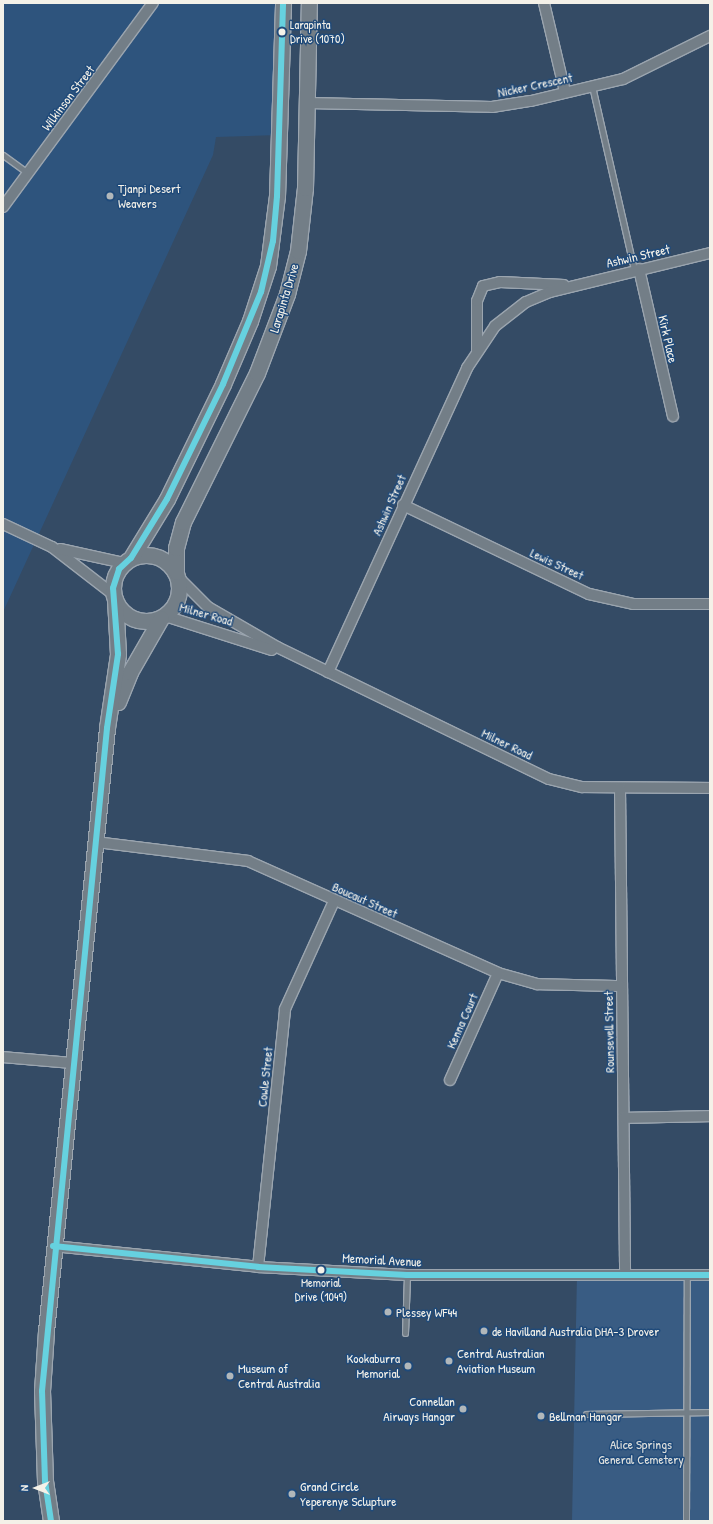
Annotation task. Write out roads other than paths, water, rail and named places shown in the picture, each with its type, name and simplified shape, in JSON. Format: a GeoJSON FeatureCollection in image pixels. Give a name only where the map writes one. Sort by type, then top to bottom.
{"type":"FeatureCollection","features":[{"type":"Feature","properties":{"kind":"main road","name":"Larapinta Drive"},"geometry":{"type":"LineString","coordinates":[[128,561],[167,499],[223,384],[250,321],[268,266],[278,196],[283,3]]}},
{"type":"Feature","properties":{"kind":"main road","name":"Larapinta Drive"},"geometry":{"type":"LineString","coordinates":[[177,575],[176,548],[183,522],[258,373],[287,294],[302,216],[307,103],[309,3]]}},
{"type":"Feature","properties":{"kind":"main road"},"geometry":{"type":"LineString","coordinates":[[51,1521],[45,1481],[42,1391],[54,1246],[104,767],[118,654],[114,597],[115,577],[128,561],[152,556],[163,559],[177,575],[177,601],[163,617],[120,694],[104,767]]}},
{"type":"Feature","properties":{"kind":"main road"},"geometry":{"type":"LineString","coordinates":[[114,597],[119,608],[135,620],[163,617]]}},
{"type":"Feature","properties":{"kind":"street","name":"Wilkinson Street"},"geometry":{"type":"LineString","coordinates":[[3,206],[153,3]]}},
{"type":"Feature","properties":{"kind":"street"},"geometry":{"type":"LineString","coordinates":[[544,3],[565,92]]}},
{"type":"Feature","properties":{"kind":"street","name":"Nicker Crescent"},"geometry":{"type":"LineString","coordinates":[[307,103],[492,107],[623,79],[710,36]]}},
{"type":"Feature","properties":{"kind":"street","name":"Ashwin Street"},"geometry":{"type":"LineString","coordinates":[[328,672],[403,505],[477,351],[509,313],[538,296],[572,285],[710,253]]}},
{"type":"Feature","properties":{"kind":"street","name":"Kirk Place"},"geometry":{"type":"LineString","coordinates":[[636,269],[673,416]]}},
{"type":"Feature","properties":{"kind":"street","name":"Ashwin Street"},"geometry":{"type":"LineString","coordinates":[[477,351],[477,301],[483,286],[500,282],[572,285]]}},
{"type":"Feature","properties":{"kind":"street","name":"Lewis Street"},"geometry":{"type":"LineString","coordinates":[[403,505],[589,594],[633,604],[710,604]]}},
{"type":"Feature","properties":{"kind":"street"},"geometry":{"type":"LineString","coordinates":[[3,524],[52,547],[114,597]]}},
{"type":"Feature","properties":{"kind":"street"},"geometry":{"type":"LineString","coordinates":[[52,547],[128,561]]}},
{"type":"Feature","properties":{"kind":"street","name":"Milner Road"},"geometry":{"type":"LineString","coordinates":[[177,575],[208,608],[308,663]]}},
{"type":"Feature","properties":{"kind":"street","name":"Milner Road"},"geometry":{"type":"LineString","coordinates":[[163,617],[223,632],[308,663],[549,779],[582,787],[710,788]]}},
{"type":"Feature","properties":{"kind":"street","name":"Rounsevell Street"},"geometry":{"type":"LineString","coordinates":[[620,788],[625,1275]]}},
{"type":"Feature","properties":{"kind":"street","name":"Boucaut Street"},"geometry":{"type":"LineString","coordinates":[[96,842],[248,861],[334,901],[498,973],[537,984],[621,986]]}},
{"type":"Feature","properties":{"kind":"street","name":"Cowle Street"},"geometry":{"type":"LineString","coordinates":[[258,1266],[285,1009],[334,901]]}},
{"type":"Feature","properties":{"kind":"street","name":"Kenna Court"},"geometry":{"type":"LineString","coordinates":[[450,1080],[498,973]]}},
{"type":"Feature","properties":{"kind":"street"},"geometry":{"type":"LineString","coordinates":[[3,1057],[73,1063]]}},
{"type":"Feature","properties":{"kind":"street"},"geometry":{"type":"LineString","coordinates":[[624,1118],[710,1116]]}},
{"type":"Feature","properties":{"kind":"street","name":"Memorial Avenue"},"geometry":{"type":"LineString","coordinates":[[54,1246],[258,1266],[407,1275],[710,1275]]}},
{"type":"Feature","properties":{"kind":"lane"},"geometry":{"type":"LineString","coordinates":[[592,86],[636,269]]}},
{"type":"Feature","properties":{"kind":"lane"},"geometry":{"type":"LineString","coordinates":[[3,155],[28,173]]}},
{"type":"Feature","properties":{"kind":"lane"},"geometry":{"type":"LineString","coordinates":[[405,1333],[407,1275]]}},
{"type":"Feature","properties":{"kind":"lane"},"geometry":{"type":"LineString","coordinates":[[686,1521],[687,1275]]}},
{"type":"Feature","properties":{"kind":"lane"},"geometry":{"type":"LineString","coordinates":[[586,1414],[710,1412]]}},
{"type":"Feature","properties":{"kind":"place","name":"Larapinta Drive (1070)"},"geometry":{"type":"Point","coordinates":[282,32]}},
{"type":"Feature","properties":{"kind":"place","name":"Tjanpi Desert Weavers"},"geometry":{"type":"Point","coordinates":[110,196]}},
{"type":"Feature","properties":{"kind":"place","name":"Memorial Drive (1049)"},"geometry":{"type":"Point","coordinates":[321,1270]}},
{"type":"Feature","properties":{"kind":"place","name":"Plessey WF44"},"geometry":{"type":"Point","coordinates":[388,1312]}},
{"type":"Feature","properties":{"kind":"place","name":"de Havilland Australia DHA-3 Drover"},"geometry":{"type":"Point","coordinates":[484,1331]}},
{"type":"Feature","properties":{"kind":"place","name":"Central Australian Aviation Museum"},"geometry":{"type":"Point","coordinates":[449,1361]}},
{"type":"Feature","properties":{"kind":"place","name":"Kookaburra Memorial"},"geometry":{"type":"Point","coordinates":[408,1366]}},
{"type":"Feature","properties":{"kind":"place","name":"Museum of Central Australia"},"geometry":{"type":"Point","coordinates":[230,1376]}},
{"type":"Feature","properties":{"kind":"place","name":"Connellan Airways Hangar"},"geometry":{"type":"Point","coordinates":[463,1409]}},
{"type":"Feature","properties":{"kind":"place","name":"Bellman Hangar"},"geometry":{"type":"Point","coordinates":[541,1416]}},
{"type":"Feature","properties":{"kind":"place","name":"Grand Circle Yeperenye Sclupture"},"geometry":{"type":"Point","coordinates":[292,1494]}},
{"type":"Feature","properties":{"kind":"park label","name":"Alice Springs General Cemetery"},"geometry":{"type":"Point","coordinates":[641,1452]}}]}
